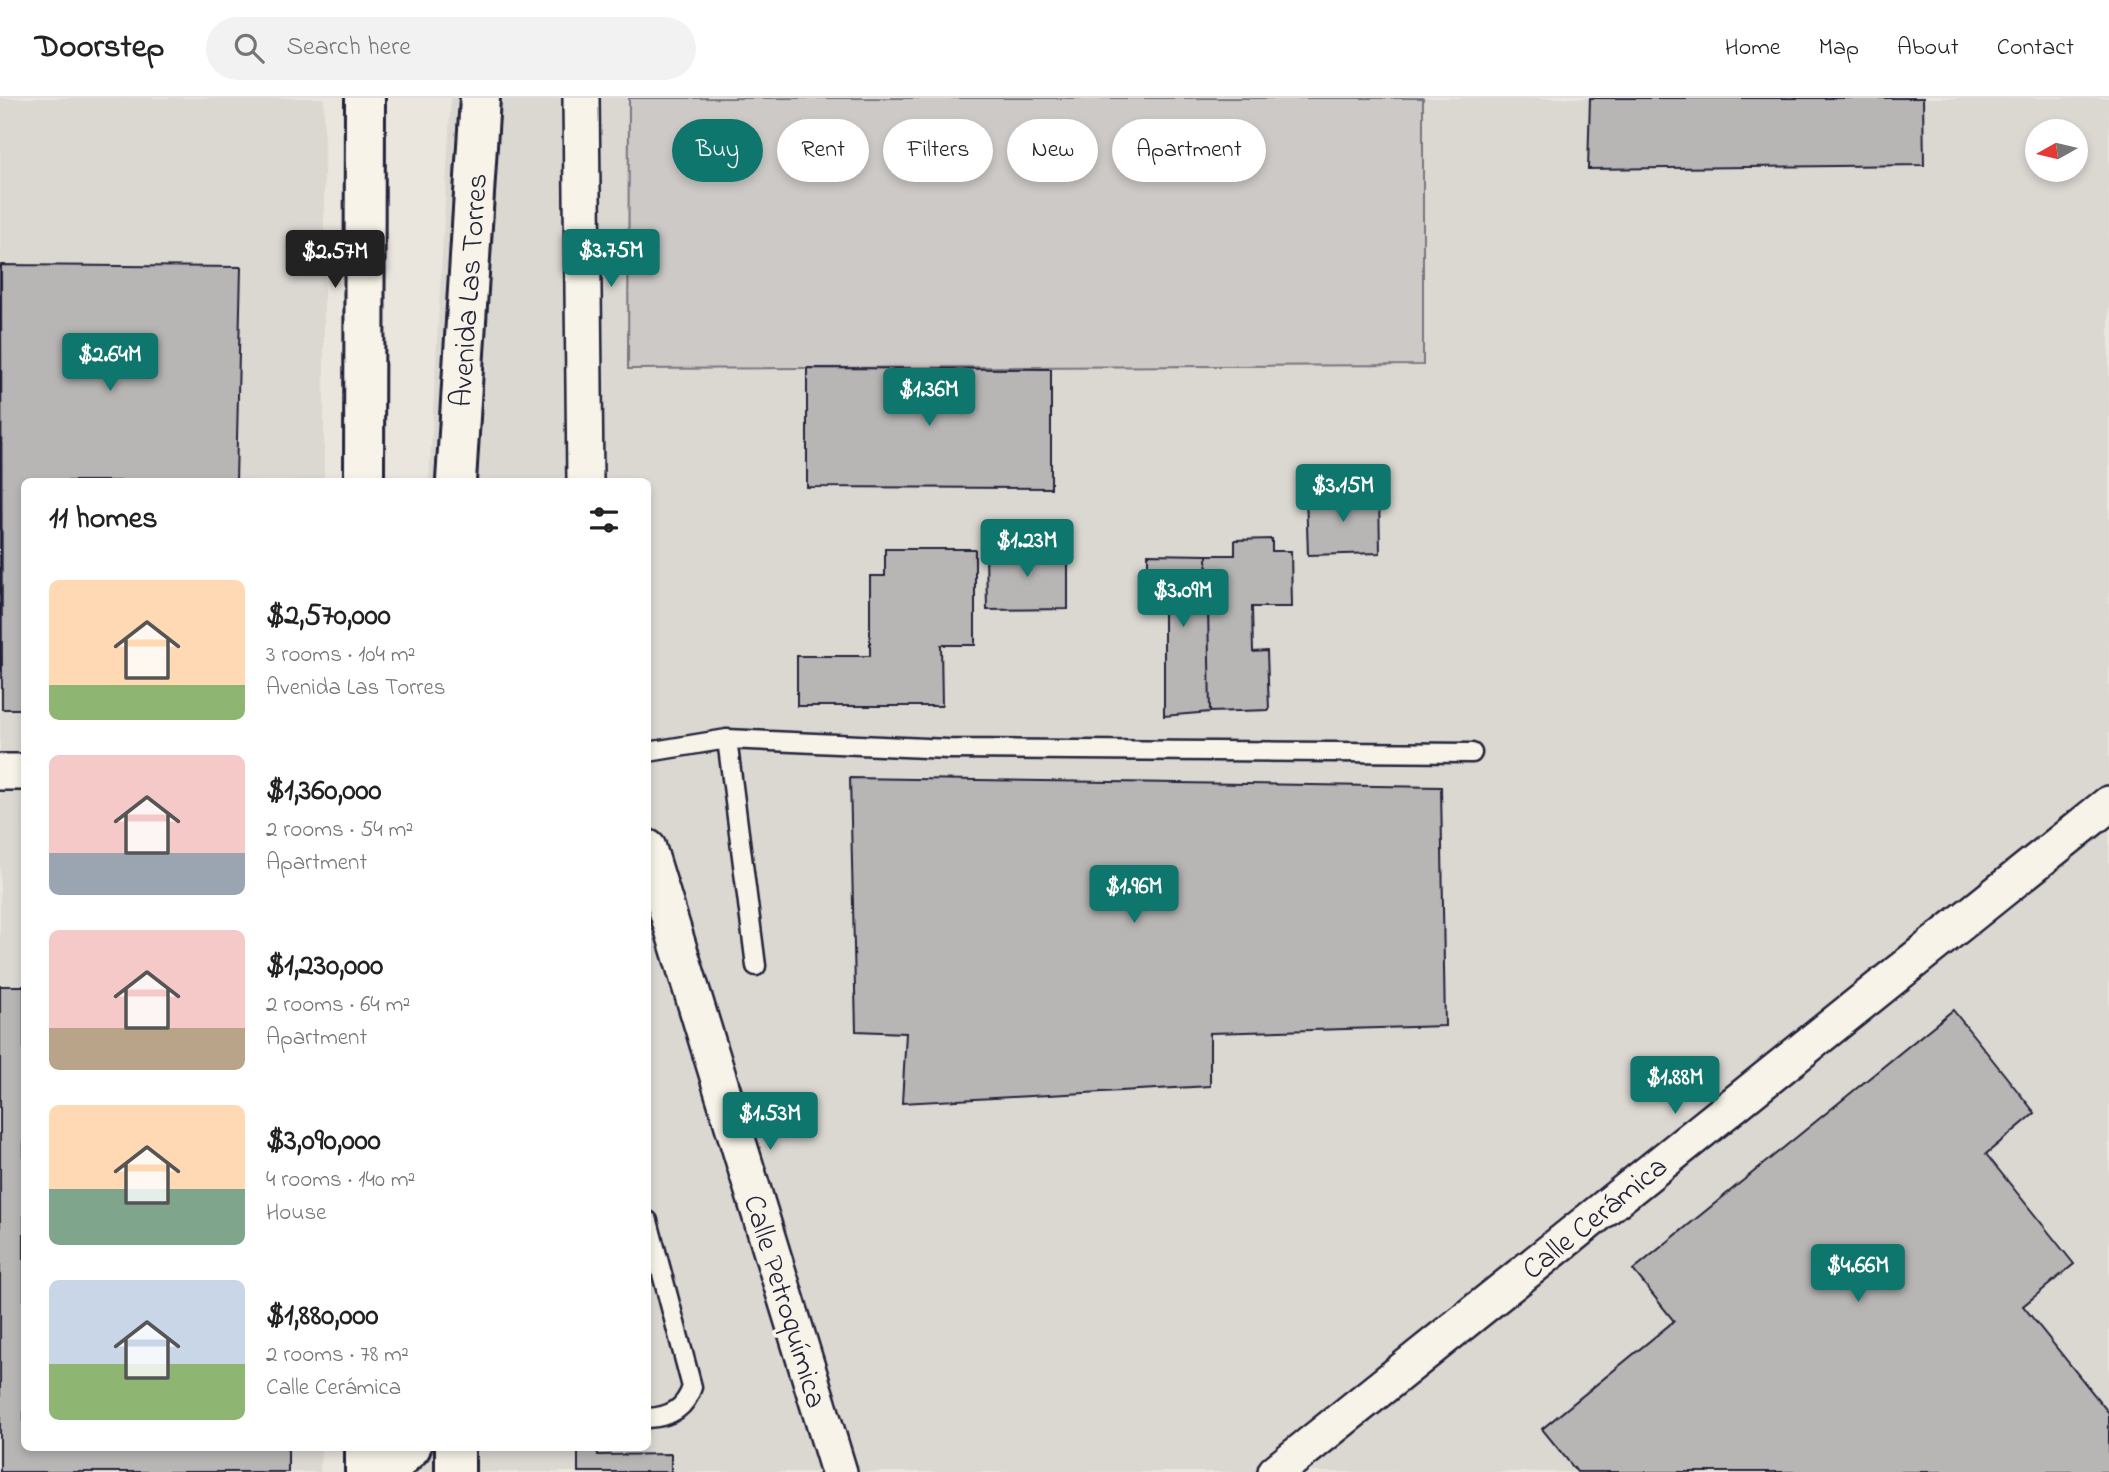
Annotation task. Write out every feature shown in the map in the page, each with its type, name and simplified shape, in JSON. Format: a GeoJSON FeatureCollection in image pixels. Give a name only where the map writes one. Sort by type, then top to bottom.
{"type":"FeatureCollection","features":[{"type":"Feature","properties":{"kind":"main road"},"geometry":{"type":"LineString","coordinates":[[364,478],[365,98]]}},
{"type":"Feature","properties":{"kind":"main road","name":"Avenida Las Torres"},"geometry":{"type":"LineString","coordinates":[[456,478],[480,98]]}},
{"type":"Feature","properties":{"kind":"main road"},"geometry":{"type":"LineString","coordinates":[[365,1451],[365,1472]]}},
{"type":"Feature","properties":{"kind":"main road"},"geometry":{"type":"LineString","coordinates":[[386,1472],[407,1451]]}},
{"type":"Feature","properties":{"kind":"main road"},"geometry":{"type":"LineString","coordinates":[[455,1451],[455,1472]]}},
{"type":"Feature","properties":{"kind":"street"},"geometry":{"type":"LineString","coordinates":[[581,98],[585,478]]}},
{"type":"Feature","properties":{"kind":"street"},"geometry":{"type":"LineString","coordinates":[[0,772],[21,772]]}},
{"type":"Feature","properties":{"kind":"street","name":"Calle Cerámica"},"geometry":{"type":"LineString","coordinates":[[1276,1472],[2109,804]]}},
{"type":"Feature","properties":{"kind":"street","name":"Calle Petroquímica"},"geometry":{"type":"LineString","coordinates":[[651,858],[839,1472]]}},
{"type":"Feature","properties":{"kind":"lane"},"geometry":{"type":"LineString","coordinates":[[651,752],[727,739],[948,750],[1472,753]]}},
{"type":"Feature","properties":{"kind":"lane"},"geometry":{"type":"LineString","coordinates":[[727,739],[756,966]]}},
{"type":"Feature","properties":{"kind":"lane"},"geometry":{"type":"LineString","coordinates":[[651,1232],[692,1387],[688,1398],[670,1415],[651,1418]]}},
{"type":"Feature","properties":{"kind":"shaded area"},"geometry":{"type":"Polygon","coordinates":[[[0,98],[324,98],[324,478],[21,478],[21,1451],[321,1451],[320,1472],[0,1472],[0,98]]]}},
{"type":"Feature","properties":{"kind":"shaded area"},"geometry":{"type":"Polygon","coordinates":[[[451,98],[2109,98],[2109,1472],[414,1472],[414,1451],[651,1451],[651,478],[429,478],[451,98]]]}},
{"type":"Feature","properties":{"kind":"shaded area"},"geometry":{"type":"Polygon","coordinates":[[[629,98],[1423,98],[1423,365],[628,369],[629,98]]]}},
{"type":"Feature","properties":{"kind":"building"},"geometry":{"type":"Polygon","coordinates":[[[1590,98],[1923,98],[1924,165],[1588,169],[1590,98]]]}},
{"type":"Feature","properties":{"kind":"building"},"geometry":{"type":"Polygon","coordinates":[[[0,265],[2,671],[0,671],[0,265]]]}},
{"type":"Feature","properties":{"kind":"building"},"geometry":{"type":"Polygon","coordinates":[[[1,265],[241,267],[236,478],[21,478],[21,709],[2,709],[1,265]]]}},
{"type":"Feature","properties":{"kind":"building"},"geometry":{"type":"Polygon","coordinates":[[[807,368],[1051,369],[1051,488],[807,487],[807,368]]]}},
{"type":"Feature","properties":{"kind":"building"},"geometry":{"type":"Polygon","coordinates":[[[1379,493],[1380,553],[1308,555],[1306,494],[1379,493]]]}},
{"type":"Feature","properties":{"kind":"building"},"geometry":{"type":"Polygon","coordinates":[[[1272,539],[1272,551],[1291,551],[1292,607],[1252,607],[1253,652],[1267,651],[1269,710],[1210,712],[1207,555],[1235,555],[1235,540],[1272,539]]]}},
{"type":"Feature","properties":{"kind":"building"},"geometry":{"type":"Polygon","coordinates":[[[1068,548],[1068,609],[987,610],[986,549],[1068,548]]]}},
{"type":"Feature","properties":{"kind":"building"},"geometry":{"type":"Polygon","coordinates":[[[885,549],[975,549],[975,645],[941,645],[942,706],[797,706],[797,656],[870,656],[870,576],[885,576],[885,549]]]}},
{"type":"Feature","properties":{"kind":"building"},"geometry":{"type":"Polygon","coordinates":[[[1148,554],[1207,555],[1210,712],[1164,716],[1164,611],[1148,611],[1148,554]]]}},
{"type":"Feature","properties":{"kind":"building"},"geometry":{"type":"Polygon","coordinates":[[[850,778],[1441,787],[1445,1026],[1210,1033],[1210,1086],[902,1103],[906,1033],[856,1031],[850,778]]]}},
{"type":"Feature","properties":{"kind":"building"},"geometry":{"type":"Polygon","coordinates":[[[0,986],[21,986],[21,1451],[288,1451],[288,1472],[0,1472],[0,986]]]}},
{"type":"Feature","properties":{"kind":"building"},"geometry":{"type":"Polygon","coordinates":[[[1953,1010],[2035,1113],[1986,1154],[2074,1264],[2023,1306],[2109,1413],[2109,1472],[1577,1472],[1542,1429],[1674,1321],[1633,1270],[1953,1010]]]}},
{"type":"Feature","properties":{"kind":"building"},"geometry":{"type":"Polygon","coordinates":[[[578,1451],[598,1451],[598,1455],[671,1454],[671,1472],[578,1472],[578,1451]]]}}]}
